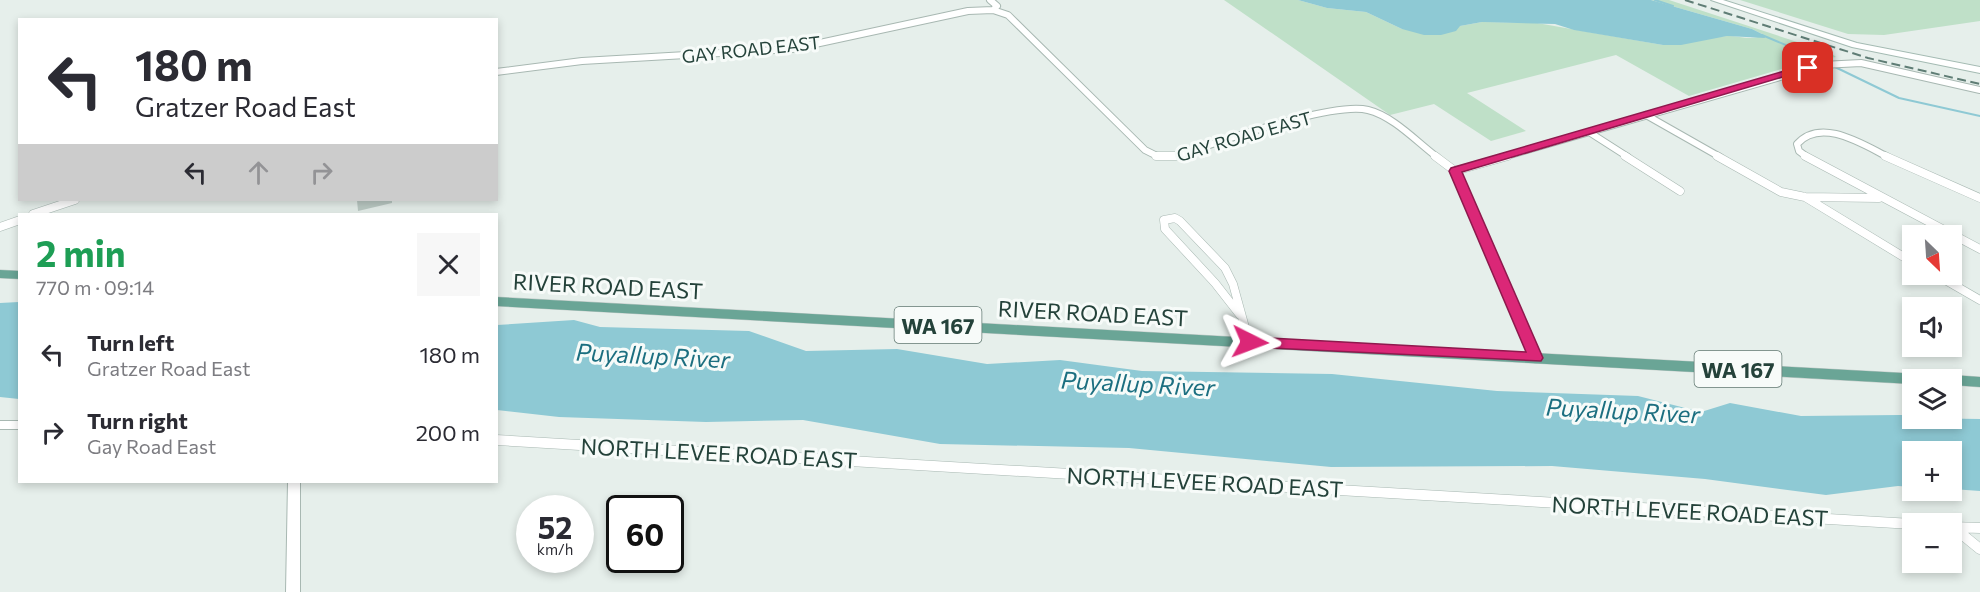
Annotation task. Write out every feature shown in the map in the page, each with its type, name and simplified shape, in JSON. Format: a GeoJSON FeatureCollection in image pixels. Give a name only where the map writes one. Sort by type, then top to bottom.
{"type":"FeatureCollection","features":[{"type":"Feature","properties":{"kind":"main road"},"geometry":{"type":"LineString","coordinates":[[1715,0],[1855,45],[1980,70]]}},
{"type":"Feature","properties":{"kind":"main road"},"geometry":{"type":"LineString","coordinates":[[0,274],[18,275]]}},
{"type":"Feature","properties":{"kind":"main road","name":"RIVER ROAD EAST"},"geometry":{"type":"LineString","coordinates":[[498,301],[1902,378]]}},
{"type":"Feature","properties":{"kind":"main road"},"geometry":{"type":"LineString","coordinates":[[1962,381],[1980,382]]}},
{"type":"Feature","properties":{"kind":"street"},"geometry":{"type":"LineString","coordinates":[[990,0],[997,6],[993,10]]}},
{"type":"Feature","properties":{"kind":"street","name":"GAY ROAD EAST"},"geometry":{"type":"LineString","coordinates":[[498,72],[582,61],[792,49],[968,11],[993,10],[1008,15],[1145,150],[1157,156],[1175,156],[1326,112],[1356,108],[1375,113],[1455,171]]}},
{"type":"Feature","properties":{"kind":"street"},"geometry":{"type":"LineString","coordinates":[[1536,358],[1455,171],[1789,72],[1849,62],[1980,90]]}},
{"type":"Feature","properties":{"kind":"street"},"geometry":{"type":"LineString","coordinates":[[1646,115],[1772,189],[1805,196],[1886,198]]}},
{"type":"Feature","properties":{"kind":"street"},"geometry":{"type":"LineString","coordinates":[[1980,198],[1932,179],[1843,135],[1825,131],[1805,135],[1797,144],[1803,154],[1863,189],[1886,198],[1980,249]]}},
{"type":"Feature","properties":{"kind":"street"},"geometry":{"type":"LineString","coordinates":[[1589,132],[1680,191]]}},
{"type":"Feature","properties":{"kind":"street"},"geometry":{"type":"LineString","coordinates":[[1805,196],[1811,203],[1902,256]]}},
{"type":"Feature","properties":{"kind":"street"},"geometry":{"type":"LineString","coordinates":[[36,213],[72,201]]}},
{"type":"Feature","properties":{"kind":"street"},"geometry":{"type":"LineString","coordinates":[[1240,315],[1215,283],[1165,229],[1164,220],[1175,218],[1180,221],[1215,256],[1233,284],[1240,315],[1250,342]]}},
{"type":"Feature","properties":{"kind":"street"},"geometry":{"type":"LineString","coordinates":[[0,227],[18,221]]}},
{"type":"Feature","properties":{"kind":"street"},"geometry":{"type":"LineString","coordinates":[[1954,285],[1980,300]]}},
{"type":"Feature","properties":{"kind":"street"},"geometry":{"type":"LineString","coordinates":[[0,425],[18,425]]}},
{"type":"Feature","properties":{"kind":"street","name":"NORTH LEVEE ROAD EAST"},"geometry":{"type":"LineString","coordinates":[[498,440],[1902,523]]}},
{"type":"Feature","properties":{"kind":"street"},"geometry":{"type":"LineString","coordinates":[[293,592],[294,483]]}},
{"type":"Feature","properties":{"kind":"street"},"geometry":{"type":"LineString","coordinates":[[1962,527],[1980,528]]}},
{"type":"Feature","properties":{"kind":"street"},"geometry":{"type":"LineString","coordinates":[[1962,535],[1980,549]]}},
{"type":"Feature","properties":{"kind":"green space"},"geometry":{"type":"Polygon","coordinates":[[[1224,0],[1298,0],[1327,8],[1366,12],[1402,29],[1460,26],[1482,22],[1537,23],[1663,45],[1720,36],[1750,38],[1764,35],[1752,29],[1651,0],[1669,0],[1831,53],[1836,57],[1809,61],[1689,96],[1616,55],[1467,93],[1526,131],[1491,141],[1434,104],[1390,115],[1224,0]]]}},
{"type":"Feature","properties":{"kind":"green space"},"geometry":{"type":"Polygon","coordinates":[[[1740,0],[1980,0],[1980,21],[1884,35],[1848,34],[1740,0]]]}},
{"type":"Feature","properties":{"kind":"water"},"geometry":{"type":"Polygon","coordinates":[[[1298,0],[1651,0],[1752,29],[1764,35],[1765,38],[1727,36],[1681,45],[1663,45],[1574,30],[1555,24],[1482,22],[1460,26],[1456,31],[1441,35],[1424,35],[1402,29],[1366,12],[1327,8],[1298,0]]]}},
{"type":"Feature","properties":{"kind":"water"},"geometry":{"type":"Polygon","coordinates":[[[18,302],[18,399],[0,397],[0,303],[18,302]]]}},
{"type":"Feature","properties":{"kind":"water","name":"Puyallup River"},"geometry":{"type":"Polygon","coordinates":[[[574,320],[600,327],[749,331],[806,351],[897,349],[987,364],[1060,360],[1142,371],[1332,374],[1497,391],[1638,396],[1701,412],[1730,403],[1801,416],[1902,415],[1902,429],[1962,429],[1962,419],[1980,419],[1980,491],[1962,490],[1962,441],[1902,441],[1902,486],[1826,495],[1705,479],[1552,466],[1331,467],[1129,448],[940,444],[803,420],[706,422],[559,417],[498,410],[498,325],[574,320]]]}},
{"type":"Feature","properties":{"kind":"building"},"geometry":{"type":"Polygon","coordinates":[[[357,201],[392,201],[392,203],[358,211],[357,201]]]}},
{"type":"Feature","properties":{"kind":"waterway"},"geometry":{"type":"LineString","coordinates":[[1655,0],[1673,6]]}},
{"type":"Feature","properties":{"kind":"waterway"},"geometry":{"type":"LineString","coordinates":[[1762,35],[1824,61]]}},
{"type":"Feature","properties":{"kind":"waterway"},"geometry":{"type":"LineString","coordinates":[[1835,67],[1899,98],[1980,116]]}},
{"type":"Feature","properties":{"kind":"railway"},"geometry":{"type":"LineString","coordinates":[[1685,0],[1868,58],[1980,84]]}},
{"type":"Feature","properties":{"kind":"route"},"geometry":{"type":"LineString","coordinates":[[1250,342],[1536,358],[1455,171],[1808,68]]}}]}
